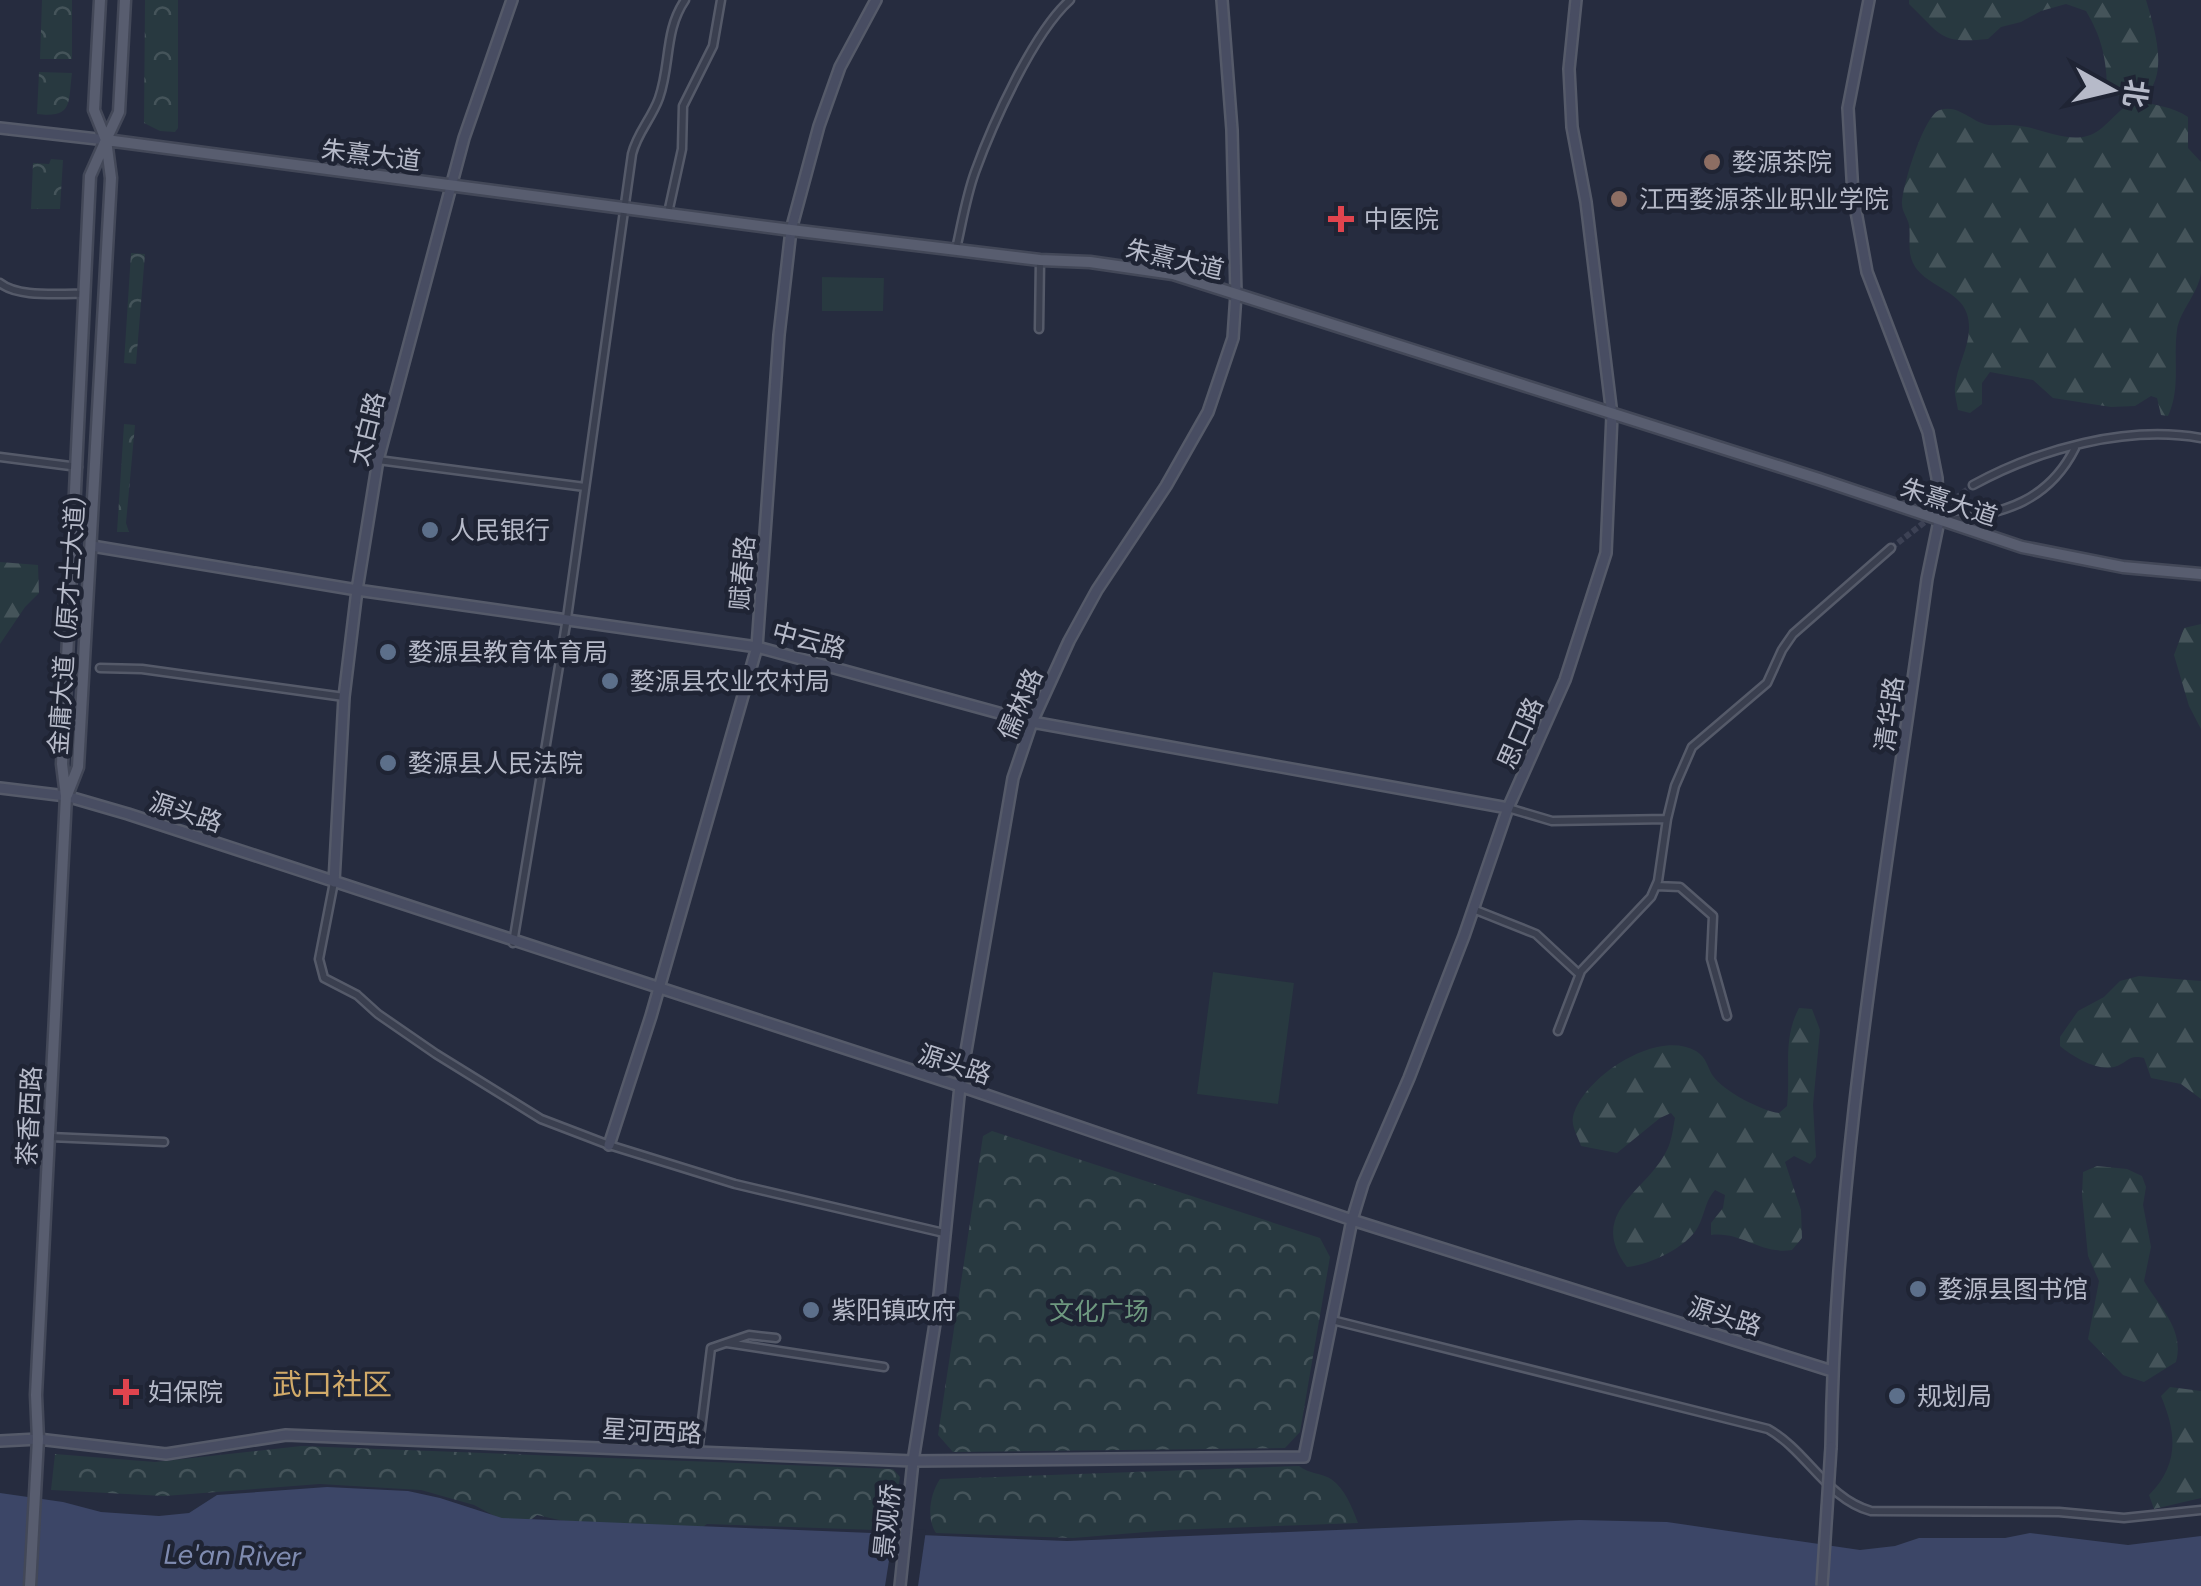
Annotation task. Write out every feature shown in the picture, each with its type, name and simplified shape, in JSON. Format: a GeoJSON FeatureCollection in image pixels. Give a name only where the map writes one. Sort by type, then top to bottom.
{"type":"FeatureCollection","features":[{"type":"Feature","properties":{"kind":"main road","name":"金庸大道（原才士大道）"},"geometry":{"type":"LineString","coordinates":[[66,796],[78,767],[112,178],[106,140],[94,110],[100,0]]}},
{"type":"Feature","properties":{"kind":"main road","name":"金庸大道（原才士大道）"},"geometry":{"type":"LineString","coordinates":[[66,796],[62,764],[90,176],[119,112],[125,0]]}},
{"type":"Feature","properties":{"kind":"main road","name":"朱熹大道"},"geometry":{"type":"LineString","coordinates":[[106,140],[791,230],[1174,274],[1820,479],[1939,522],[2071,558],[2196,574]]}},
{"type":"Feature","properties":{"kind":"main road","name":"茶香西路"},"geometry":{"type":"LineString","coordinates":[[30,1586],[66,796]]}},
{"type":"Feature","properties":{"kind":"street","name":"太白路"},"geometry":{"type":"LineString","coordinates":[[334,882],[344,697],[356,590],[378,460],[464,138],[512,0]]}},
{"type":"Feature","properties":{"kind":"street"},"geometry":{"type":"LineString","coordinates":[[514,943],[567,618],[634,144],[658,102],[668,35],[685,0]]}},
{"type":"Feature","properties":{"kind":"street"},"geometry":{"type":"LineString","coordinates":[[668,214],[682,149],[683,106],[713,46],[721,0]]}},
{"type":"Feature","properties":{"kind":"street","name":"赋春路"},"geometry":{"type":"LineString","coordinates":[[609,1146],[756,647],[779,335],[791,230],[819,126],[840,67],[876,0]]}},
{"type":"Feature","properties":{"kind":"street"},"geometry":{"type":"LineString","coordinates":[[956,250],[982,154],[1036,42],[1070,0]]}},
{"type":"Feature","properties":{"kind":"street","name":"儒林路"},"geometry":{"type":"LineString","coordinates":[[912,1461],[938,1306],[960,1086],[1008,799],[1032,722],[1069,640],[1208,412],[1232,338],[1236,294],[1232,130],[1222,0]]}},
{"type":"Feature","properties":{"kind":"street","name":"思口路"},"geometry":{"type":"LineString","coordinates":[[1304,1458],[1352,1220],[1363,1184],[1410,1078],[1508,808],[1565,680],[1606,553],[1612,416],[1586,202],[1572,127],[1570,69],[1576,0]]}},
{"type":"Feature","properties":{"kind":"street","name":"清华路"},"geometry":{"type":"LineString","coordinates":[[1822,1586],[1845,1179],[1925,598],[1939,522],[1937,478],[1928,432],[1859,243],[1848,108],[1869,0]]}},
{"type":"Feature","properties":{"kind":"street"},"geometry":{"type":"LineString","coordinates":[[0,128],[106,140]]}},
{"type":"Feature","properties":{"kind":"street"},"geometry":{"type":"LineString","coordinates":[[1039,329],[1040,260]]}},
{"type":"Feature","properties":{"kind":"street"},"geometry":{"type":"LineString","coordinates":[[0,282],[4,287],[21,291],[85,294]]}},
{"type":"Feature","properties":{"kind":"street"},"geometry":{"type":"LineString","coordinates":[[1974,486],[2004,469],[2076,447],[2161,434],[2201,438]]}},
{"type":"Feature","properties":{"kind":"street"},"geometry":{"type":"LineString","coordinates":[[1939,522],[1997,513],[2027,500],[2060,476],[2076,447]]}},
{"type":"Feature","properties":{"kind":"street"},"geometry":{"type":"LineString","coordinates":[[0,457],[78,467]]}},
{"type":"Feature","properties":{"kind":"street"},"geometry":{"type":"LineString","coordinates":[[378,460],[585,487]]}},
{"type":"Feature","properties":{"kind":"street","name":"中云路"},"geometry":{"type":"LineString","coordinates":[[92,546],[356,590],[756,647],[1032,722],[1508,808]]}},
{"type":"Feature","properties":{"kind":"street"},"geometry":{"type":"LineString","coordinates":[[1558,1031],[1579,974],[1652,896],[1675,786],[1692,747],[1767,683],[1793,634],[1891,548]]}},
{"type":"Feature","properties":{"kind":"street"},"geometry":{"type":"LineString","coordinates":[[100,668],[142,669],[344,697]]}},
{"type":"Feature","properties":{"kind":"street","name":"源头路"},"geometry":{"type":"LineString","coordinates":[[0,788],[66,796],[960,1086],[1352,1220],[1832,1370]]}},
{"type":"Feature","properties":{"kind":"street"},"geometry":{"type":"LineString","coordinates":[[1508,808],[1552,821],[1667,819]]}},
{"type":"Feature","properties":{"kind":"street"},"geometry":{"type":"LineString","coordinates":[[334,882],[319,959],[324,978],[357,995],[436,1054],[541,1119],[609,1146],[734,1184],[944,1234]]}},
{"type":"Feature","properties":{"kind":"street"},"geometry":{"type":"LineString","coordinates":[[1656,886],[1680,886],[1713,916],[1711,960],[1727,1016]]}},
{"type":"Feature","properties":{"kind":"street"},"geometry":{"type":"LineString","coordinates":[[1473,909],[1536,934],[1579,974]]}},
{"type":"Feature","properties":{"kind":"street"},"geometry":{"type":"LineString","coordinates":[[48,1137],[164,1142]]}},
{"type":"Feature","properties":{"kind":"street"},"geometry":{"type":"LineString","coordinates":[[1332,1320],[1768,1430],[1798,1450],[1843,1500],[1871,1511],[2059,1512],[2124,1518],[2201,1510]]}},
{"type":"Feature","properties":{"kind":"street"},"geometry":{"type":"LineString","coordinates":[[698,1454],[711,1348],[750,1335],[776,1338]]}},
{"type":"Feature","properties":{"kind":"street"},"geometry":{"type":"LineString","coordinates":[[721,1342],[884,1367]]}},
{"type":"Feature","properties":{"kind":"street","name":"星河西路"},"geometry":{"type":"LineString","coordinates":[[0,1441],[38,1439],[166,1454],[286,1435],[912,1461],[1304,1458]]}},
{"type":"Feature","properties":{"kind":"street","name":"景观桥"},"geometry":{"type":"LineString","coordinates":[[900,1586],[912,1461]]}},
{"type":"Feature","properties":{"kind":"green space"},"geometry":{"type":"Polygon","coordinates":[[[42,0],[72,0],[72,59],[40,59],[42,0]]]}},
{"type":"Feature","properties":{"kind":"green space"},"geometry":{"type":"Polygon","coordinates":[[[145,0],[178,0],[175,132],[160,131],[144,123],[145,0]]]}},
{"type":"Feature","properties":{"kind":"green space"},"geometry":{"type":"Polygon","coordinates":[[[1909,0],[2146,0],[2158,49],[2157,74],[2146,95],[2118,96],[2107,85],[2102,47],[2086,11],[2066,4],[2001,27],[1988,39],[1959,40],[1935,30],[1909,0]]]}},
{"type":"Feature","properties":{"kind":"green space"},"geometry":{"type":"Polygon","coordinates":[[[39,72],[72,73],[69,101],[63,111],[37,114],[39,72]]]}},
{"type":"Feature","properties":{"kind":"green space"},"geometry":{"type":"Polygon","coordinates":[[[2135,101],[2170,108],[2188,117],[2188,148],[2201,162],[2201,273],[2177,330],[2176,384],[2168,416],[2161,415],[2157,398],[2151,396],[2135,406],[2111,407],[2053,398],[2033,380],[1990,372],[1982,383],[1982,404],[1970,413],[1958,410],[1955,387],[1969,333],[1967,314],[1957,299],[1925,277],[1913,263],[1909,225],[1902,207],[1910,168],[1927,124],[1934,114],[1947,109],[1989,125],[2016,125],[2079,137],[2100,130],[2135,101]]]}},
{"type":"Feature","properties":{"kind":"green space"},"geometry":{"type":"Polygon","coordinates":[[[51,159],[63,160],[60,209],[31,209],[33,163],[49,164],[51,159]]]}},
{"type":"Feature","properties":{"kind":"green space"},"geometry":{"type":"Polygon","coordinates":[[[131,253],[145,254],[136,364],[124,363],[131,253]]]}},
{"type":"Feature","properties":{"kind":"green space"},"geometry":{"type":"Polygon","coordinates":[[[822,277],[884,278],[883,311],[822,311],[822,277]]]}},
{"type":"Feature","properties":{"kind":"green space"},"geometry":{"type":"Polygon","coordinates":[[[124,424],[135,425],[126,523],[129,532],[117,532],[124,424]]]}},
{"type":"Feature","properties":{"kind":"green space"},"geometry":{"type":"Polygon","coordinates":[[[0,562],[38,565],[39,593],[0,644],[0,562]]]}},
{"type":"Feature","properties":{"kind":"green space"},"geometry":{"type":"Polygon","coordinates":[[[2201,624],[2201,729],[2189,706],[2174,655],[2184,628],[2201,624]]]}},
{"type":"Feature","properties":{"kind":"green space"},"geometry":{"type":"Polygon","coordinates":[[[1213,972],[1294,983],[1278,1104],[1197,1094],[1213,972]]]}},
{"type":"Feature","properties":{"kind":"green space"},"geometry":{"type":"Polygon","coordinates":[[[2139,976],[2201,981],[2201,1099],[2181,1084],[2151,1078],[2144,1058],[2100,1067],[2078,1059],[2060,1046],[2060,1037],[2078,1011],[2104,997],[2120,981],[2139,976]]]}},
{"type":"Feature","properties":{"kind":"green space"},"geometry":{"type":"Polygon","coordinates":[[[1799,1008],[1812,1009],[1820,1030],[1813,1105],[1816,1157],[1810,1164],[1794,1156],[1785,1162],[1801,1210],[1802,1238],[1792,1250],[1781,1251],[1732,1236],[1711,1235],[1711,1223],[1723,1208],[1725,1195],[1715,1190],[1698,1227],[1686,1241],[1657,1259],[1627,1267],[1616,1248],[1616,1217],[1667,1150],[1675,1118],[1671,1113],[1660,1118],[1617,1153],[1581,1146],[1573,1120],[1579,1102],[1623,1061],[1642,1051],[1680,1046],[1700,1054],[1718,1082],[1734,1094],[1779,1113],[1787,1106],[1789,1044],[1799,1008]]]}},
{"type":"Feature","properties":{"kind":"green space","name":"文化广场"},"geometry":{"type":"Polygon","coordinates":[[[992,1131],[1320,1238],[1330,1257],[1300,1432],[1285,1448],[953,1452],[938,1435],[983,1136],[992,1131]]]}},
{"type":"Feature","properties":{"kind":"green space"},"geometry":{"type":"Polygon","coordinates":[[[2097,1166],[2127,1169],[2142,1176],[2146,1187],[2143,1205],[2151,1247],[2144,1281],[2174,1329],[2178,1350],[2176,1362],[2144,1382],[2123,1375],[2088,1339],[2099,1281],[2088,1256],[2083,1172],[2097,1166]]]}},
{"type":"Feature","properties":{"kind":"green space"},"geometry":{"type":"Polygon","coordinates":[[[2170,1387],[2201,1391],[2201,1498],[2154,1509],[2149,1495],[2166,1472],[2172,1448],[2170,1423],[2161,1396],[2170,1387]]]}},
{"type":"Feature","properties":{"kind":"green space"},"geometry":{"type":"Polygon","coordinates":[[[301,1446],[893,1469],[900,1477],[891,1526],[876,1530],[707,1524],[693,1534],[586,1526],[537,1515],[527,1523],[506,1522],[474,1505],[421,1490],[320,1484],[164,1496],[51,1490],[55,1454],[155,1462],[301,1446]]]}},
{"type":"Feature","properties":{"kind":"green space"},"geometry":{"type":"Polygon","coordinates":[[[1299,1466],[1336,1483],[1358,1523],[1073,1538],[936,1533],[930,1513],[940,1479],[1299,1466]]]}},
{"type":"Feature","properties":{"kind":"water","name":"Le'an River"},"geometry":{"type":"Polygon","coordinates":[[[327,1487],[408,1491],[502,1518],[1067,1541],[1579,1520],[1667,1522],[1860,1550],[1895,1546],[1919,1538],[2005,1538],[2030,1533],[2128,1545],[2201,1536],[2201,1586],[0,1586],[0,1493],[101,1512],[159,1516],[189,1513],[217,1495],[327,1487]]]}},
{"type":"Feature","properties":{"kind":"pier"},"geometry":{"type":"Polygon","coordinates":[[[894,1529],[926,1530],[918,1586],[885,1586],[894,1529]]]}},
{"type":"Feature","properties":{"kind":"tunnel"},"geometry":{"type":"LineString","coordinates":[[1891,548],[1973,485]]}},
{"type":"Feature","properties":{"kind":"place","name":"婺源茶院"},"geometry":{"type":"Point","coordinates":[1712,162]}},
{"type":"Feature","properties":{"kind":"place","name":"江西婺源茶业职业学院"},"geometry":{"type":"Point","coordinates":[1619,199]}},
{"type":"Feature","properties":{"kind":"place","name":"中医院"},"geometry":{"type":"Point","coordinates":[1341,219]}},
{"type":"Feature","properties":{"kind":"place","name":"人民银行"},"geometry":{"type":"Point","coordinates":[430,530]}},
{"type":"Feature","properties":{"kind":"place","name":"婺源县教育体育局"},"geometry":{"type":"Point","coordinates":[388,652]}},
{"type":"Feature","properties":{"kind":"place","name":"婺源县农业农村局"},"geometry":{"type":"Point","coordinates":[610,681]}},
{"type":"Feature","properties":{"kind":"place","name":"婺源县人民法院"},"geometry":{"type":"Point","coordinates":[388,763]}},
{"type":"Feature","properties":{"kind":"place","name":"婺源县图书馆"},"geometry":{"type":"Point","coordinates":[1918,1289]}},
{"type":"Feature","properties":{"kind":"place","name":"紫阳镇政府"},"geometry":{"type":"Point","coordinates":[811,1310]}},
{"type":"Feature","properties":{"kind":"place","name":"妇保院"},"geometry":{"type":"Point","coordinates":[126,1392]}},
{"type":"Feature","properties":{"kind":"place","name":"规划局"},"geometry":{"type":"Point","coordinates":[1897,1396]}},
{"type":"Feature","properties":{"kind":"district","name":"武口社区"},"geometry":{"type":"Point","coordinates":[332,1384]}}]}
